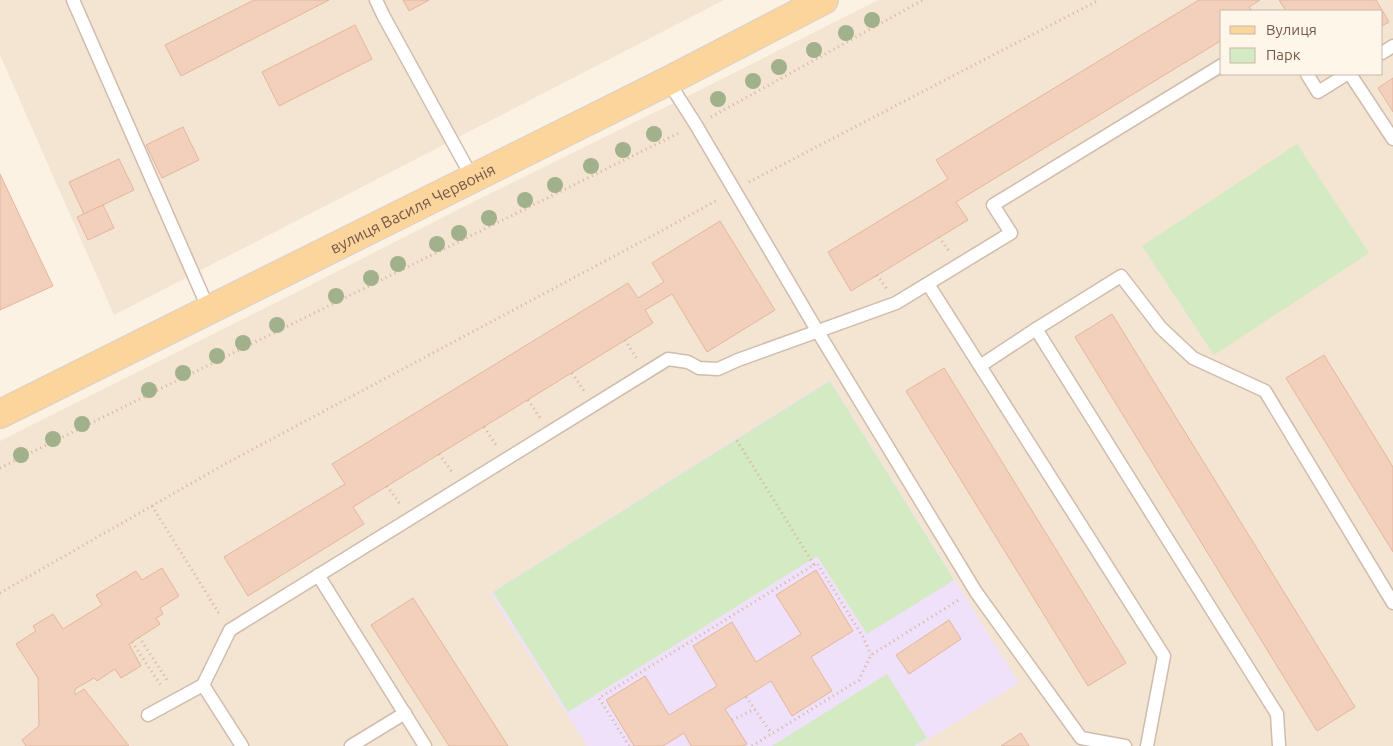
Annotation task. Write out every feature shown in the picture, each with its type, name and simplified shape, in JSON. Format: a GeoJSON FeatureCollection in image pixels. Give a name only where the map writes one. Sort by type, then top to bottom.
{"type":"FeatureCollection","features":[{"type":"Feature","properties":{"kind":"main road","name":"вулиця Василя Червонія"},"geometry":{"type":"LineString","coordinates":[[0,414],[668,81],[824,0]]}},
{"type":"Feature","properties":{"kind":"lane"},"geometry":{"type":"LineString","coordinates":[[73,0],[209,310]]}},
{"type":"Feature","properties":{"kind":"lane"},"geometry":{"type":"LineString","coordinates":[[376,0],[472,179]]}},
{"type":"Feature","properties":{"kind":"lane"},"geometry":{"type":"LineString","coordinates":[[148,715],[203,685],[230,630],[668,359],[688,362],[700,368],[718,369],[896,303],[1011,234],[993,205],[1220,66]]}},
{"type":"Feature","properties":{"kind":"lane"},"geometry":{"type":"LineString","coordinates":[[1307,75],[1318,92],[1347,75]]}},
{"type":"Feature","properties":{"kind":"lane"},"geometry":{"type":"LineString","coordinates":[[1350,75],[1393,139]]}},
{"type":"Feature","properties":{"kind":"lane"},"geometry":{"type":"LineString","coordinates":[[668,81],[976,592],[1080,742],[1125,746]]}},
{"type":"Feature","properties":{"kind":"lane"},"geometry":{"type":"LineString","coordinates":[[980,366],[1121,276],[1161,328],[1193,358],[1265,391],[1393,604]]}},
{"type":"Feature","properties":{"kind":"lane"},"geometry":{"type":"LineString","coordinates":[[928,284],[1164,656],[1147,746]]}},
{"type":"Feature","properties":{"kind":"lane"},"geometry":{"type":"LineString","coordinates":[[1036,330],[1277,714],[1279,746]]}},
{"type":"Feature","properties":{"kind":"lane"},"geometry":{"type":"LineString","coordinates":[[318,575],[425,746]]}},
{"type":"Feature","properties":{"kind":"lane"},"geometry":{"type":"LineString","coordinates":[[203,685],[242,746]]}},
{"type":"Feature","properties":{"kind":"lane"},"geometry":{"type":"LineString","coordinates":[[351,746],[405,713]]}},
{"type":"Feature","properties":{"kind":"path"},"geometry":{"type":"LineString","coordinates":[[0,468],[696,125],[923,0]]}},
{"type":"Feature","properties":{"kind":"path"},"geometry":{"type":"LineString","coordinates":[[0,593],[233,459],[657,234],[735,190],[1099,0]]}},
{"type":"Feature","properties":{"kind":"path"},"geometry":{"type":"LineString","coordinates":[[736,439],[814,565]]}},
{"type":"Feature","properties":{"kind":"path"},"geometry":{"type":"LineString","coordinates":[[152,506],[230,630]]}},
{"type":"Feature","properties":{"kind":"path"},"geometry":{"type":"LineString","coordinates":[[629,746],[599,698],[817,563],[863,637],[871,655]]}},
{"type":"Feature","properties":{"kind":"path"},"geometry":{"type":"LineString","coordinates":[[752,746],[859,680],[871,655],[965,596],[976,592]]}},
{"type":"Feature","properties":{"kind":"path"},"geometry":{"type":"LineString","coordinates":[[139,637],[175,700]]}},
{"type":"Feature","properties":{"kind":"path"},"geometry":{"type":"LineString","coordinates":[[132,642],[175,700]]}},
{"type":"Feature","properties":{"kind":"path"},"geometry":{"type":"LineString","coordinates":[[746,697],[772,734]]}},
{"type":"Feature","properties":{"kind":"path"},"geometry":{"type":"LineString","coordinates":[[732,720],[755,709]]}},
{"type":"Feature","properties":{"kind":"shaded area"},"geometry":{"type":"Polygon","coordinates":[[[0,0],[724,0],[114,315],[0,55],[0,0]]]}},
{"type":"Feature","properties":{"kind":"shaded area"},"geometry":{"type":"Polygon","coordinates":[[[878,0],[1393,0],[1393,746],[0,746],[0,441],[878,0]]]}},
{"type":"Feature","properties":{"kind":"shaded area"},"geometry":{"type":"Polygon","coordinates":[[[830,380],[1019,683],[918,746],[587,746],[490,593],[830,380]]]}},
{"type":"Feature","properties":{"kind":"green space"},"geometry":{"type":"Polygon","coordinates":[[[1297,144],[1369,253],[1214,355],[1142,246],[1297,144]]]}},
{"type":"Feature","properties":{"kind":"green space"},"geometry":{"type":"Polygon","coordinates":[[[830,381],[954,580],[867,634],[817,556],[568,712],[493,592],[830,381]]]}},
{"type":"Feature","properties":{"kind":"green space"},"geometry":{"type":"Polygon","coordinates":[[[887,674],[927,738],[914,746],[772,746],[887,674]]]}},
{"type":"Feature","properties":{"kind":"building"},"geometry":{"type":"Polygon","coordinates":[[[254,0],[329,0],[181,76],[165,45],[254,0]]]}},
{"type":"Feature","properties":{"kind":"building"},"geometry":{"type":"Polygon","coordinates":[[[403,0],[429,0],[409,11],[403,0]]]}},
{"type":"Feature","properties":{"kind":"building"},"geometry":{"type":"Polygon","coordinates":[[[1199,0],[1260,0],[1249,7],[1251,10],[1220,10],[1220,41],[956,202],[968,220],[851,291],[828,252],[948,179],[936,160],[1199,0]]]}},
{"type":"Feature","properties":{"kind":"building"},"geometry":{"type":"Polygon","coordinates":[[[1279,0],[1376,0],[1382,10],[1285,10],[1279,0]]]}},
{"type":"Feature","properties":{"kind":"building"},"geometry":{"type":"Polygon","coordinates":[[[1383,12],[1389,22],[1383,25],[1383,12]]]}},
{"type":"Feature","properties":{"kind":"building"},"geometry":{"type":"Polygon","coordinates":[[[355,25],[372,59],[279,106],[262,72],[355,25]]]}},
{"type":"Feature","properties":{"kind":"building"},"geometry":{"type":"Polygon","coordinates":[[[1393,78],[1393,112],[1378,88],[1393,78]]]}},
{"type":"Feature","properties":{"kind":"building"},"geometry":{"type":"Polygon","coordinates":[[[183,127],[199,160],[162,178],[146,145],[183,127]]]}},
{"type":"Feature","properties":{"kind":"building"},"geometry":{"type":"Polygon","coordinates":[[[119,159],[134,190],[84,214],[69,182],[119,159]]]}},
{"type":"Feature","properties":{"kind":"building"},"geometry":{"type":"Polygon","coordinates":[[[0,174],[53,286],[0,310],[0,174]]]}},
{"type":"Feature","properties":{"kind":"building"},"geometry":{"type":"Polygon","coordinates":[[[103,205],[114,228],[88,240],[77,217],[103,205]]]}},
{"type":"Feature","properties":{"kind":"building"},"geometry":{"type":"Polygon","coordinates":[[[720,221],[775,310],[707,352],[672,294],[645,310],[653,323],[353,507],[364,524],[248,596],[224,557],[345,484],[332,464],[628,283],[638,298],[664,282],[652,263],[720,221]]]}},
{"type":"Feature","properties":{"kind":"building"},"geometry":{"type":"Polygon","coordinates":[[[1112,314],[1355,707],[1317,731],[1075,337],[1112,314]]]}},
{"type":"Feature","properties":{"kind":"building"},"geometry":{"type":"Polygon","coordinates":[[[1324,355],[1393,467],[1393,552],[1286,378],[1324,355]]]}},
{"type":"Feature","properties":{"kind":"building"},"geometry":{"type":"Polygon","coordinates":[[[944,368],[1126,663],[1088,686],[906,391],[944,368]]]}},
{"type":"Feature","properties":{"kind":"building"},"geometry":{"type":"Polygon","coordinates":[[[162,568],[179,596],[160,608],[163,614],[156,618],[160,624],[129,644],[141,666],[121,678],[115,669],[97,681],[94,678],[75,689],[75,695],[84,689],[129,746],[26,746],[22,740],[39,726],[38,678],[16,644],[36,631],[33,626],[53,614],[63,629],[102,605],[96,595],[136,571],[142,580],[162,568]]]}},
{"type":"Feature","properties":{"kind":"building"},"geometry":{"type":"Polygon","coordinates":[[[816,570],[853,631],[811,657],[832,691],[792,716],[771,681],[725,709],[747,744],[743,746],[691,746],[684,733],[663,746],[634,746],[606,700],[645,676],[669,715],[717,686],[693,646],[732,622],[756,662],[801,634],[776,595],[816,570]]]}},
{"type":"Feature","properties":{"kind":"building"},"geometry":{"type":"Polygon","coordinates":[[[413,598],[508,746],[449,746],[371,625],[413,598]]]}},
{"type":"Feature","properties":{"kind":"building"},"geometry":{"type":"Polygon","coordinates":[[[949,620],[961,639],[909,674],[896,655],[949,620]]]}},
{"type":"Feature","properties":{"kind":"building"},"geometry":{"type":"Polygon","coordinates":[[[1021,733],[1029,746],[1001,746],[1021,733]]]}}]}
